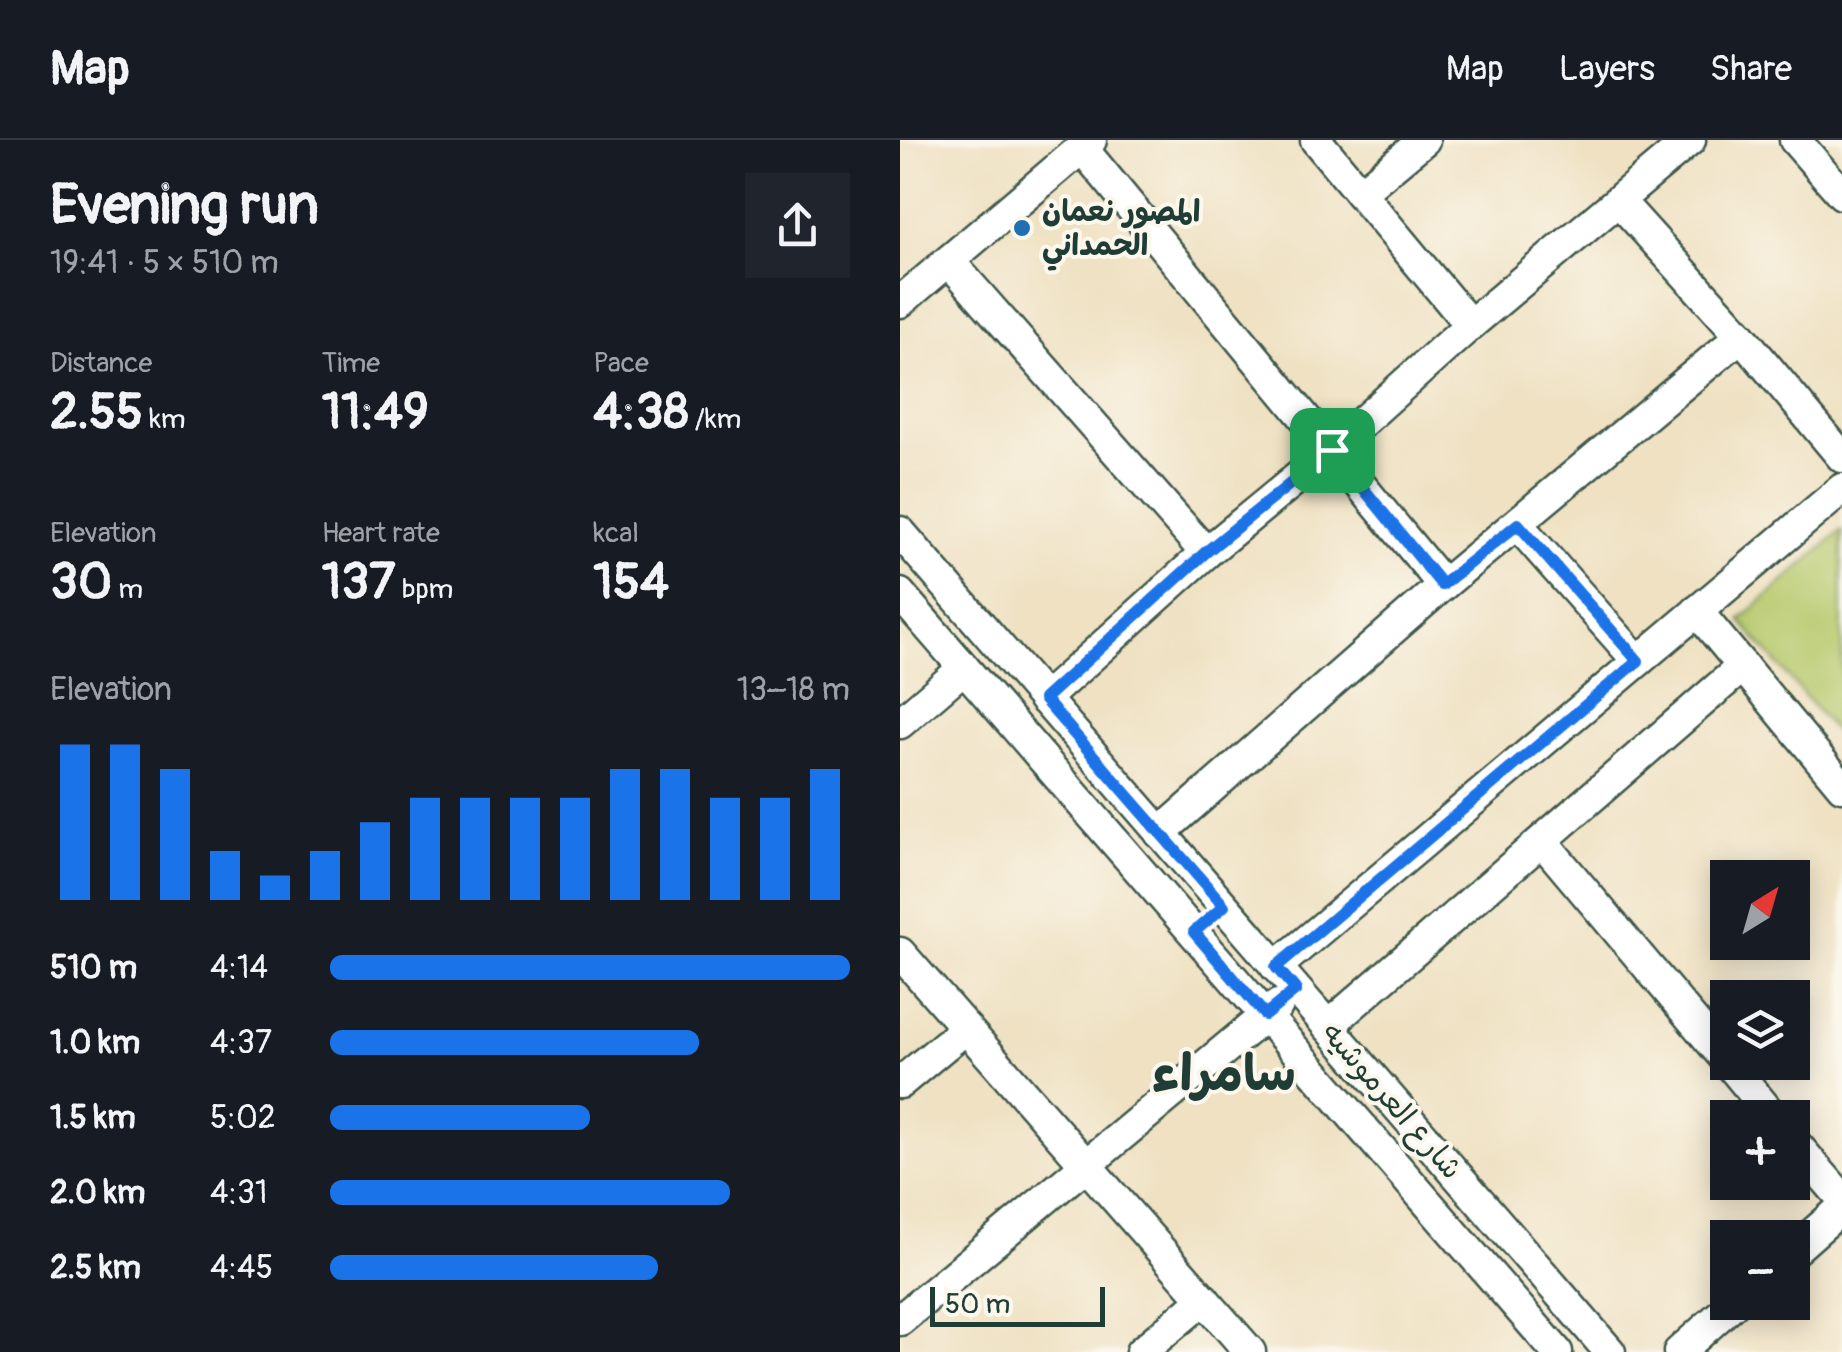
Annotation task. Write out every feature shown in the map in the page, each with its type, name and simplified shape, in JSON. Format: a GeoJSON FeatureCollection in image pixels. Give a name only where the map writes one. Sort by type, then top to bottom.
{"type":"FeatureCollection","features":[{"type":"Feature","properties":{"kind":"street"},"geometry":{"type":"LineString","coordinates":[[1316,140],[1470,325]]}},
{"type":"Feature","properties":{"kind":"street"},"geometry":{"type":"LineString","coordinates":[[1360,193],[1424,140]]}},
{"type":"Feature","properties":{"kind":"street"},"geometry":{"type":"LineString","coordinates":[[1044,699],[1206,552],[1332,450],[1470,325],[1690,140]]}},
{"type":"Feature","properties":{"kind":"street"},"geometry":{"type":"LineString","coordinates":[[1796,140],[1842,194]]}},
{"type":"Feature","properties":{"kind":"street"},"geometry":{"type":"LineString","coordinates":[[900,302],[1087,144],[1442,585]]}},
{"type":"Feature","properties":{"kind":"street"},"geometry":{"type":"LineString","coordinates":[[1618,201],[1842,457]]}},
{"type":"Feature","properties":{"kind":"street"},"geometry":{"type":"LineString","coordinates":[[949,261],[1206,552]]}},
{"type":"Feature","properties":{"kind":"street"},"geometry":{"type":"LineString","coordinates":[[1160,833],[1442,585],[1740,336]]}},
{"type":"Feature","properties":{"kind":"street"},"geometry":{"type":"LineString","coordinates":[[900,1320],[1265,1015],[1286,978],[1638,661],[1842,489]]}},
{"type":"Feature","properties":{"kind":"street"},"geometry":{"type":"LineString","coordinates":[[1518,524],[1638,661]]}},
{"type":"Feature","properties":{"kind":"street","name":"شارع العرموشيه"},"geometry":{"type":"LineString","coordinates":[[900,532],[1610,1352]]}},
{"type":"Feature","properties":{"kind":"street","name":"شارع العرموشيه"},"geometry":{"type":"LineString","coordinates":[[900,594],[1557,1352]]}},
{"type":"Feature","properties":{"kind":"street"},"geometry":{"type":"LineString","coordinates":[[1697,611],[1842,786]]}},
{"type":"Feature","properties":{"kind":"street"},"geometry":{"type":"LineString","coordinates":[[1328,1026],[1743,666]]}},
{"type":"Feature","properties":{"kind":"street"},"geometry":{"type":"LineString","coordinates":[[900,723],[964,668]]}},
{"type":"Feature","properties":{"kind":"street"},"geometry":{"type":"LineString","coordinates":[[1542,841],[1710,1041]]}},
{"type":"Feature","properties":{"kind":"street"},"geometry":{"type":"LineString","coordinates":[[1194,932],[1224,906]]}},
{"type":"Feature","properties":{"kind":"street"},"geometry":{"type":"LineString","coordinates":[[900,953],[1250,1352]]}},
{"type":"Feature","properties":{"kind":"street"},"geometry":{"type":"LineString","coordinates":[[900,1083],[966,1028]]}},
{"type":"Feature","properties":{"kind":"street"},"geometry":{"type":"LineString","coordinates":[[1743,1080],[1759,1100]]}},
{"type":"Feature","properties":{"kind":"street"},"geometry":{"type":"LineString","coordinates":[[1810,1161],[1842,1198]]}},
{"type":"Feature","properties":{"kind":"street"},"geometry":{"type":"LineString","coordinates":[[1810,1236],[1842,1208]]}},
{"type":"Feature","properties":{"kind":"street"},"geometry":{"type":"LineString","coordinates":[[1141,1352],[1204,1299]]}},
{"type":"Feature","properties":{"kind":"street"},"geometry":{"type":"LineString","coordinates":[[1680,1352],[1715,1320]]}},
{"type":"Feature","properties":{"kind":"green space"},"geometry":{"type":"Polygon","coordinates":[[[1842,530],[1842,740],[1740,620],[1842,530]]]}},
{"type":"Feature","properties":{"kind":"place","name":"المصور نعمان الحمداني"},"geometry":{"type":"Point","coordinates":[1022,228]}},
{"type":"Feature","properties":{"kind":"district","name":"سامراء"},"geometry":{"type":"Point","coordinates":[1224,1074]}},
{"type":"Feature","properties":{"kind":"route"},"geometry":{"type":"LineString","coordinates":[[1332,450],[1442,585],[1518,524],[1638,661],[1276,967],[1296,990],[1265,1015],[1194,932],[1224,906],[1044,699],[1206,552],[1332,450]]}}]}
